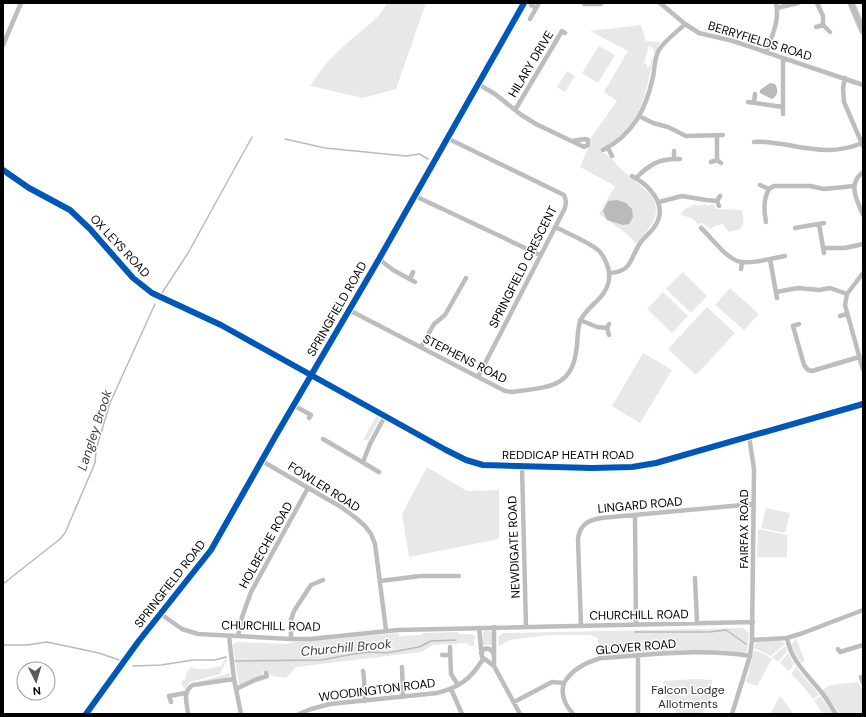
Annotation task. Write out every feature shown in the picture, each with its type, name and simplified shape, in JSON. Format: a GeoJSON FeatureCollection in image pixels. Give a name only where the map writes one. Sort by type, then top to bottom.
{"type":"FeatureCollection","features":[{"type":"Feature","properties":{"kind":"main road"},"geometry":{"type":"LineString","coordinates":[[851,3],[863,31]]}},
{"type":"Feature","properties":{"kind":"street"},"geometry":{"type":"LineString","coordinates":[[3,45],[21,3]]}},
{"type":"Feature","properties":{"kind":"street","name":"SPRINGFIELD ROAD"},"geometry":{"type":"LineString","coordinates":[[86,714],[138,642],[211,550],[524,3]]}},
{"type":"Feature","properties":{"kind":"street"},"geometry":{"type":"LineString","coordinates":[[530,19],[539,3]]}},
{"type":"Feature","properties":{"kind":"street","name":"BERRYFIELDS ROAD"},"geometry":{"type":"LineString","coordinates":[[660,3],[685,24],[699,33],[733,41],[863,85]]}},
{"type":"Feature","properties":{"kind":"street"},"geometry":{"type":"LineString","coordinates":[[766,52],[776,24],[776,5],[798,3]]}},
{"type":"Feature","properties":{"kind":"street"},"geometry":{"type":"LineString","coordinates":[[817,3],[822,14],[823,26],[830,32]]}},
{"type":"Feature","properties":{"kind":"street"},"geometry":{"type":"LineString","coordinates":[[584,4],[598,4]]}},
{"type":"Feature","properties":{"kind":"street"},"geometry":{"type":"LineString","coordinates":[[531,5],[536,8]]}},
{"type":"Feature","properties":{"kind":"street"},"geometry":{"type":"LineString","coordinates":[[612,156],[606,149],[623,138],[639,116],[653,78],[655,61],[659,49],[685,24]]}},
{"type":"Feature","properties":{"kind":"street"},"geometry":{"type":"LineString","coordinates":[[816,27],[823,26]]}},
{"type":"Feature","properties":{"kind":"street","name":"HILARY DRIVE"},"geometry":{"type":"LineString","coordinates":[[515,110],[562,31],[566,33]]}},
{"type":"Feature","properties":{"kind":"street"},"geometry":{"type":"LineString","coordinates":[[783,58],[783,114]]}},
{"type":"Feature","properties":{"kind":"street"},"geometry":{"type":"LineString","coordinates":[[754,142],[767,145],[828,151],[862,145],[844,102],[843,88],[845,78]]}},
{"type":"Feature","properties":{"kind":"street"},"geometry":{"type":"LineString","coordinates":[[478,84],[495,94],[536,124],[572,141]]}},
{"type":"Feature","properties":{"kind":"street"},"geometry":{"type":"LineString","coordinates":[[754,102],[756,94]]}},
{"type":"Feature","properties":{"kind":"street"},"geometry":{"type":"LineString","coordinates":[[748,102],[783,107]]}},
{"type":"Feature","properties":{"kind":"street"},"geometry":{"type":"LineString","coordinates":[[639,116],[653,123],[668,127],[686,136],[723,135]]}},
{"type":"Feature","properties":{"kind":"street"},"geometry":{"type":"LineString","coordinates":[[711,162],[719,161],[717,135]]}},
{"type":"Feature","properties":{"kind":"street","name":"SPRINGFIELD CRESCENT"},"geometry":{"type":"LineString","coordinates":[[447,138],[564,195],[567,204],[478,377]]}},
{"type":"Feature","properties":{"kind":"street"},"geometry":{"type":"LineString","coordinates":[[674,151],[674,158]]}},
{"type":"Feature","properties":{"kind":"street"},"geometry":{"type":"LineString","coordinates":[[610,273],[620,272],[627,268],[639,243],[655,226],[659,214],[659,202],[650,190],[634,177],[653,163],[665,159],[680,159]]}},
{"type":"Feature","properties":{"kind":"street","name":"OX LEYS ROAD"},"geometry":{"type":"LineString","coordinates":[[3,170],[29,188],[70,210],[142,286],[163,299],[201,314],[311,374]]}},
{"type":"Feature","properties":{"kind":"street"},"geometry":{"type":"LineString","coordinates":[[863,172],[857,177],[854,186],[854,192],[863,215]]}},
{"type":"Feature","properties":{"kind":"street"},"geometry":{"type":"LineString","coordinates":[[760,185],[769,189],[778,186],[810,186],[824,189],[854,186]]}},
{"type":"Feature","properties":{"kind":"street"},"geometry":{"type":"LineString","coordinates":[[767,218],[764,206],[769,189]]}},
{"type":"Feature","properties":{"kind":"street"},"geometry":{"type":"LineString","coordinates":[[414,196],[540,255]]}},
{"type":"Feature","properties":{"kind":"street"},"geometry":{"type":"LineString","coordinates":[[659,202],[682,196],[719,201]]}},
{"type":"Feature","properties":{"kind":"street"},"geometry":{"type":"LineString","coordinates":[[795,228],[822,224],[824,251],[863,244]]}},
{"type":"Feature","properties":{"kind":"street"},"geometry":{"type":"LineString","coordinates":[[555,227],[599,250],[606,262],[610,273],[608,286],[602,296],[580,320],[597,326],[608,326],[608,335]]}},
{"type":"Feature","properties":{"kind":"street"},"geometry":{"type":"LineString","coordinates":[[701,228],[711,234],[728,256],[742,262],[785,256]]}},
{"type":"Feature","properties":{"kind":"street"},"geometry":{"type":"LineString","coordinates":[[378,259],[393,270],[415,282]]}},
{"type":"Feature","properties":{"kind":"street"},"geometry":{"type":"LineString","coordinates":[[770,259],[777,298]]}},
{"type":"Feature","properties":{"kind":"street"},"geometry":{"type":"LineString","coordinates":[[741,269],[742,262]]}},
{"type":"Feature","properties":{"kind":"street"},"geometry":{"type":"LineString","coordinates":[[410,279],[413,272]]}},
{"type":"Feature","properties":{"kind":"street"},"geometry":{"type":"LineString","coordinates":[[863,273],[847,294],[845,305],[863,370]]}},
{"type":"Feature","properties":{"kind":"street"},"geometry":{"type":"LineString","coordinates":[[421,347],[434,324],[445,315],[466,282]]}},
{"type":"Feature","properties":{"kind":"street"},"geometry":{"type":"LineString","coordinates":[[776,292],[798,288],[818,290],[830,288],[847,294]]}},
{"type":"Feature","properties":{"kind":"street","name":"STEPHENS ROAD"},"geometry":{"type":"LineString","coordinates":[[349,310],[505,391],[512,392],[547,386],[566,378],[570,372],[574,360],[580,320]]}},
{"type":"Feature","properties":{"kind":"street"},"geometry":{"type":"LineString","coordinates":[[840,316],[847,314]]}},
{"type":"Feature","properties":{"kind":"street"},"geometry":{"type":"LineString","coordinates":[[799,324],[793,326],[804,365],[808,370],[812,371],[859,357]]}},
{"type":"Feature","properties":{"kind":"street","name":"REDDICAP HEATH ROAD"},"geometry":{"type":"LineString","coordinates":[[311,374],[466,460],[483,465],[592,468],[644,465],[863,404]]}},
{"type":"Feature","properties":{"kind":"street"},"geometry":{"type":"LineString","coordinates":[[293,405],[311,415],[309,418]]}},
{"type":"Feature","properties":{"kind":"street"},"geometry":{"type":"LineString","coordinates":[[363,462],[370,444],[385,416]]}},
{"type":"Feature","properties":{"kind":"street","name":"FAIRFAX ROAD"},"geometry":{"type":"LineString","coordinates":[[732,714],[750,656],[752,640],[754,504],[753,460],[749,436]]}},
{"type":"Feature","properties":{"kind":"street"},"geometry":{"type":"LineString","coordinates":[[323,439],[379,472]]}},
{"type":"Feature","properties":{"kind":"street","name":"FOWLER ROAD"},"geometry":{"type":"LineString","coordinates":[[262,461],[341,507],[365,526],[371,534],[375,544],[386,630]]}},
{"type":"Feature","properties":{"kind":"street","name":"NEWDIGATE ROAD"},"geometry":{"type":"LineString","coordinates":[[522,467],[526,627]]}},
{"type":"Feature","properties":{"kind":"street","name":"HOLBECHE ROAD"},"geometry":{"type":"LineString","coordinates":[[238,636],[242,617],[251,592],[308,488]]}},
{"type":"Feature","properties":{"kind":"street","name":"LINGARD ROAD"},"geometry":{"type":"LineString","coordinates":[[581,626],[578,540],[581,529],[585,523],[595,519],[754,504]]}},
{"type":"Feature","properties":{"kind":"street"},"geometry":{"type":"LineString","coordinates":[[635,516],[636,625]]}},
{"type":"Feature","properties":{"kind":"street"},"geometry":{"type":"LineString","coordinates":[[380,581],[420,576],[459,576]]}},
{"type":"Feature","properties":{"kind":"street"},"geometry":{"type":"LineString","coordinates":[[695,578],[697,623]]}},
{"type":"Feature","properties":{"kind":"street"},"geometry":{"type":"LineString","coordinates":[[291,639],[291,620],[294,611],[311,585],[323,580]]}},
{"type":"Feature","properties":{"kind":"street"},"geometry":{"type":"LineString","coordinates":[[752,640],[787,638],[863,610]]}},
{"type":"Feature","properties":{"kind":"street","name":"CHURCHILL ROAD"},"geometry":{"type":"LineString","coordinates":[[161,614],[191,633],[291,639],[310,639],[386,630],[753,622]]}},
{"type":"Feature","properties":{"kind":"street"},"geometry":{"type":"LineString","coordinates":[[494,627],[494,666]]}},
{"type":"Feature","properties":{"kind":"street"},"geometry":{"type":"LineString","coordinates":[[479,628],[484,658]]}},
{"type":"Feature","properties":{"kind":"street"},"geometry":{"type":"LineString","coordinates":[[229,636],[234,679],[241,714]]}},
{"type":"Feature","properties":{"kind":"street"},"geometry":{"type":"LineString","coordinates":[[787,638],[790,649],[797,663],[823,694],[836,714]]}},
{"type":"Feature","properties":{"kind":"street"},"geometry":{"type":"LineString","coordinates":[[838,650],[840,652],[863,645]]}},
{"type":"Feature","properties":{"kind":"street"},"geometry":{"type":"LineString","coordinates":[[450,647],[451,674],[458,685]]}},
{"type":"Feature","properties":{"kind":"street"},"geometry":{"type":"LineString","coordinates":[[493,655],[490,649],[482,651],[484,658],[494,666],[520,714]]}},
{"type":"Feature","properties":{"kind":"street","name":"GLOVER ROAD"},"geometry":{"type":"LineString","coordinates":[[564,683],[567,677],[589,661],[601,658],[693,652],[732,653],[750,656]]}},
{"type":"Feature","properties":{"kind":"street"},"geometry":{"type":"LineString","coordinates":[[442,655],[450,655]]}},
{"type":"Feature","properties":{"kind":"street"},"geometry":{"type":"LineString","coordinates":[[484,658],[490,660],[493,655]]}},
{"type":"Feature","properties":{"kind":"street"},"geometry":{"type":"LineString","coordinates":[[638,656],[638,714]]}},
{"type":"Feature","properties":{"kind":"street","name":"WOODINGTON ROAD"},"geometry":{"type":"LineString","coordinates":[[299,714],[311,712],[330,704],[403,697],[451,690],[474,674],[484,658]]}},
{"type":"Feature","properties":{"kind":"street"},"geometry":{"type":"LineString","coordinates":[[402,667],[403,697]]}},
{"type":"Feature","properties":{"kind":"street"},"geometry":{"type":"LineString","coordinates":[[363,671],[365,701]]}},
{"type":"Feature","properties":{"kind":"street"},"geometry":{"type":"LineString","coordinates":[[236,689],[267,676],[266,673]]}},
{"type":"Feature","properties":{"kind":"street"},"geometry":{"type":"LineString","coordinates":[[396,675],[402,675]]}},
{"type":"Feature","properties":{"kind":"street"},"geometry":{"type":"LineString","coordinates":[[188,714],[186,693],[188,688],[193,685],[234,679]]}},
{"type":"Feature","properties":{"kind":"street"},"geometry":{"type":"LineString","coordinates":[[514,702],[552,682],[564,683],[563,699],[573,714]]}},
{"type":"Feature","properties":{"kind":"street"},"geometry":{"type":"LineString","coordinates":[[451,690],[462,714]]}},
{"type":"Feature","properties":{"kind":"street"},"geometry":{"type":"LineString","coordinates":[[170,702],[170,696],[186,693]]}},
{"type":"Feature","properties":{"kind":"green space"},"geometry":{"type":"Polygon","coordinates":[[[387,3],[426,3],[396,89],[363,98],[310,86],[331,58],[374,20],[387,3]]]}},
{"type":"Feature","properties":{"kind":"green space"},"geometry":{"type":"Polygon","coordinates":[[[641,25],[646,41],[660,42],[654,54],[654,49],[649,46],[644,63],[647,64],[647,67],[650,67],[653,58],[643,100],[639,111],[627,129],[620,137],[602,148],[602,152],[610,157],[621,169],[650,194],[654,202],[656,215],[654,221],[636,244],[627,234],[599,214],[615,186],[580,167],[587,150],[591,145],[590,139],[617,101],[604,92],[628,51],[590,31],[641,25]]]}},
{"type":"Feature","properties":{"kind":"green space"},"geometry":{"type":"Polygon","coordinates":[[[599,46],[615,55],[598,83],[582,73],[599,46]]]}},
{"type":"Feature","properties":{"kind":"green space"},"geometry":{"type":"Polygon","coordinates":[[[567,71],[575,76],[565,92],[557,87],[567,71]]]}},
{"type":"Feature","properties":{"kind":"green space"},"geometry":{"type":"Polygon","coordinates":[[[696,204],[698,206],[702,204],[703,206],[705,204],[707,206],[713,204],[716,209],[741,210],[743,224],[740,229],[729,232],[723,224],[717,225],[710,229],[702,223],[698,224],[693,219],[682,215],[681,213],[686,208],[696,204]]]}},
{"type":"Feature","properties":{"kind":"green space"},"geometry":{"type":"Polygon","coordinates":[[[683,272],[707,296],[691,313],[666,289],[683,272]]]}},
{"type":"Feature","properties":{"kind":"green space"},"geometry":{"type":"Polygon","coordinates":[[[730,288],[759,314],[744,330],[715,305],[730,288]]]}},
{"type":"Feature","properties":{"kind":"green space"},"geometry":{"type":"Polygon","coordinates":[[[663,292],[688,316],[672,333],[647,309],[663,292]]]}},
{"type":"Feature","properties":{"kind":"green space"},"geometry":{"type":"Polygon","coordinates":[[[707,307],[735,333],[696,375],[668,349],[707,307]]]}},
{"type":"Feature","properties":{"kind":"green space"},"geometry":{"type":"Polygon","coordinates":[[[643,353],[672,370],[640,423],[612,406],[643,353]]]}},
{"type":"Feature","properties":{"kind":"green space"},"geometry":{"type":"Polygon","coordinates":[[[377,415],[379,420],[368,440],[363,440],[377,415]]]}},
{"type":"Feature","properties":{"kind":"green space"},"geometry":{"type":"Polygon","coordinates":[[[427,467],[467,491],[499,490],[499,539],[409,557],[402,514],[427,467]]]}},
{"type":"Feature","properties":{"kind":"green space"},"geometry":{"type":"Polygon","coordinates":[[[766,508],[790,513],[785,533],[761,528],[766,508]]]}},
{"type":"Feature","properties":{"kind":"green space"},"geometry":{"type":"Polygon","coordinates":[[[758,529],[787,535],[787,557],[757,557],[758,529]]]}},
{"type":"Feature","properties":{"kind":"green space"},"geometry":{"type":"Polygon","coordinates":[[[743,628],[749,633],[747,652],[744,653],[715,650],[694,650],[602,655],[597,638],[590,635],[547,635],[510,640],[499,646],[498,637],[503,633],[743,628]]]}},
{"type":"Feature","properties":{"kind":"green space"},"geometry":{"type":"Polygon","coordinates":[[[486,630],[490,631],[492,634],[492,645],[482,645],[483,632],[486,630]]]}},
{"type":"Feature","properties":{"kind":"green space"},"geometry":{"type":"Polygon","coordinates":[[[458,632],[459,634],[472,634],[476,637],[474,639],[474,646],[470,646],[467,643],[433,645],[421,652],[296,667],[286,678],[272,676],[266,671],[263,671],[262,676],[241,686],[239,685],[233,645],[236,642],[287,644],[293,642],[399,633],[399,636],[422,635],[422,633],[458,632]]]}},
{"type":"Feature","properties":{"kind":"green space"},"geometry":{"type":"Polygon","coordinates":[[[796,638],[805,661],[801,663],[791,645],[796,638]]]}},
{"type":"Feature","properties":{"kind":"green space"},"geometry":{"type":"Polygon","coordinates":[[[782,641],[785,644],[771,656],[754,648],[757,642],[782,641]]]}},
{"type":"Feature","properties":{"kind":"green space"},"geometry":{"type":"Polygon","coordinates":[[[785,646],[787,651],[778,662],[772,657],[785,646]]]}},
{"type":"Feature","properties":{"kind":"green space"},"geometry":{"type":"Polygon","coordinates":[[[754,650],[772,659],[757,686],[746,682],[754,650]]]}},
{"type":"Feature","properties":{"kind":"green space"},"geometry":{"type":"Polygon","coordinates":[[[788,653],[794,664],[789,671],[780,663],[788,653]]]}},
{"type":"Feature","properties":{"kind":"green space"},"geometry":{"type":"Polygon","coordinates":[[[226,655],[227,660],[220,674],[190,682],[184,689],[181,681],[185,680],[186,674],[191,667],[202,669],[221,666],[226,658],[226,655]]]}},
{"type":"Feature","properties":{"kind":"green space"},"geometry":{"type":"Polygon","coordinates":[[[796,667],[819,695],[813,699],[791,674],[796,667]]]}},
{"type":"Feature","properties":{"kind":"green space"},"geometry":{"type":"Polygon","coordinates":[[[230,673],[230,676],[227,678],[198,682],[230,673]]]}},
{"type":"Feature","properties":{"kind":"green space","name":"Falcon Lodge Allotments"},"geometry":{"type":"Polygon","coordinates":[[[696,679],[712,680],[711,698],[702,714],[679,714],[665,703],[663,681],[696,679]]]}},
{"type":"Feature","properties":{"kind":"green space"},"geometry":{"type":"Polygon","coordinates":[[[857,682],[863,689],[863,714],[840,714],[822,690],[830,685],[857,682]]]}},
{"type":"Feature","properties":{"kind":"green space"},"geometry":{"type":"Polygon","coordinates":[[[780,696],[794,714],[770,714],[780,696]]]}},
{"type":"Feature","properties":{"kind":"green space"},"geometry":{"type":"Polygon","coordinates":[[[820,696],[832,714],[823,714],[814,701],[820,696]]]}},
{"type":"Feature","properties":{"kind":"shaded area"},"geometry":{"type":"Polygon","coordinates":[[[770,83],[775,84],[777,90],[776,96],[772,99],[760,93],[760,90],[770,83]]]}},
{"type":"Feature","properties":{"kind":"shaded area"},"geometry":{"type":"Polygon","coordinates":[[[617,200],[626,203],[632,209],[633,217],[629,224],[623,225],[607,220],[603,211],[608,201],[617,200]]]}},
{"type":"Feature","properties":{"kind":"waterway","name":"Langley Brook"},"geometry":{"type":"LineString","coordinates":[[162,293],[188,253],[252,137]]}},
{"type":"Feature","properties":{"kind":"waterway"},"geometry":{"type":"LineString","coordinates":[[285,139],[325,148],[406,156],[419,154],[428,159]]}},
{"type":"Feature","properties":{"kind":"waterway","name":"Langley Brook"},"geometry":{"type":"LineString","coordinates":[[3,584],[60,539],[65,533],[95,463],[96,450],[110,403],[155,304]]}},
{"type":"Feature","properties":{"kind":"waterway","name":"Churchill Brook"},"geometry":{"type":"LineString","coordinates":[[635,632],[709,632],[726,630],[746,644]]}},
{"type":"Feature","properties":{"kind":"waterway","name":"Churchill Brook"},"geometry":{"type":"LineString","coordinates":[[235,661],[321,660],[370,652],[387,653],[419,647],[431,641],[456,640]]}},
{"type":"Feature","properties":{"kind":"waterway","name":"Churchill Brook"},"geometry":{"type":"LineString","coordinates":[[3,645],[27,645],[47,642],[99,653],[119,660]]}},
{"type":"Feature","properties":{"kind":"waterway","name":"Churchill Brook"},"geometry":{"type":"LineString","coordinates":[[133,666],[161,665],[193,660],[215,660],[226,657]]}},
{"type":"Feature","properties":{"kind":"cycle path"},"geometry":{"type":"LineString","coordinates":[[86,714],[138,642],[211,550],[379,259],[524,3]]}},
{"type":"Feature","properties":{"kind":"cycle path"},"geometry":{"type":"LineString","coordinates":[[3,170],[29,188],[70,210],[90,229],[133,278],[152,293],[221,325],[446,450],[466,460],[483,465],[592,468],[632,467],[656,463],[863,404]]}}]}
